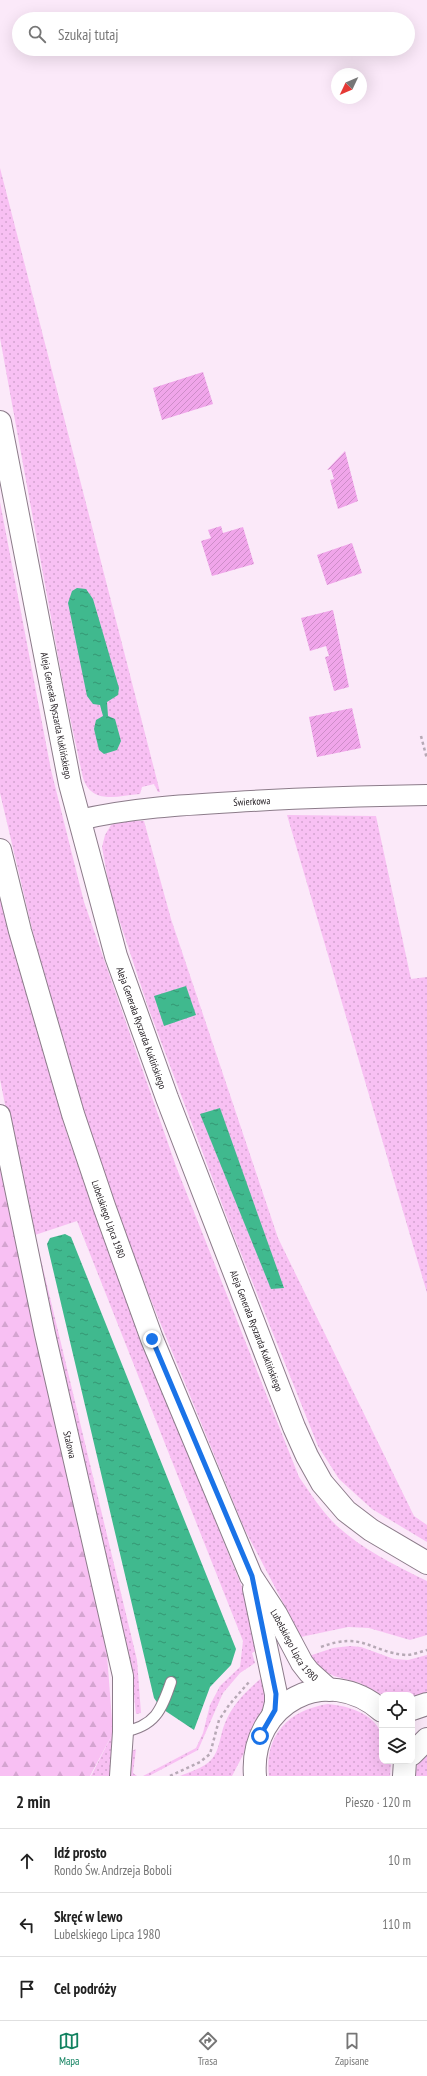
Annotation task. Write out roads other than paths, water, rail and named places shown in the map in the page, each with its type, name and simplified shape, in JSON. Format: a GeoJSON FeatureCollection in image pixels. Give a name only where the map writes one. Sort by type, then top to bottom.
{"type":"FeatureCollection","features":[{"type":"Feature","properties":{"kind":"street","name":"Aleja Generała Ryszarda Kuklińskiego"},"geometry":{"type":"LineString","coordinates":[[0,422],[78,820],[116,956],[167,1098],[294,1427],[307,1456],[322,1483],[333,1498],[346,1511],[371,1530],[427,1563]]}},
{"type":"Feature","properties":{"kind":"street","name":"Świerkowa"},"geometry":{"type":"LineString","coordinates":[[78,820],[164,806],[323,796],[427,795]]}},
{"type":"Feature","properties":{"kind":"street","name":"Lubelskiego Lipca 1980"},"geometry":{"type":"LineString","coordinates":[[0,850],[20,932],[54,1051],[104,1206],[152,1339],[252,1576],[276,1614],[302,1663],[309,1672],[329,1690]]}},
{"type":"Feature","properties":{"kind":"street","name":"Stalowa"},"geometry":{"type":"LineString","coordinates":[[0,1115],[45,1334],[123,1676],[123,1732],[120,1776]]}},
{"type":"Feature","properties":{"kind":"street","name":"Lubelskiego Lipca 1980"},"geometry":{"type":"LineString","coordinates":[[252,1576],[276,1694],[276,1703],[273,1715]]}},
{"type":"Feature","properties":{"kind":"street"},"geometry":{"type":"LineString","coordinates":[[253,1773],[260,1736],[273,1715],[280,1708],[298,1696],[318,1690],[347,1691],[379,1707]]}},
{"type":"Feature","properties":{"kind":"street"},"geometry":{"type":"LineString","coordinates":[[415,1708],[427,1704]]}},
{"type":"Feature","properties":{"kind":"street"},"geometry":{"type":"LineString","coordinates":[[415,1754],[427,1738]]}},
{"type":"Feature","properties":{"kind":"lane"},"geometry":{"type":"LineString","coordinates":[[123,1732],[138,1729],[154,1717],[161,1708],[171,1682]]}},
{"type":"Feature","properties":{"kind":"water"},"geometry":{"type":"Polygon","coordinates":[[[77,588],[86,589],[93,599],[119,688],[118,695],[107,702],[108,716],[115,719],[121,741],[117,750],[104,754],[99,750],[94,729],[96,720],[103,716],[100,705],[93,704],[87,696],[68,603],[72,591],[77,588]]]}},
{"type":"Feature","properties":{"kind":"water"},"geometry":{"type":"Polygon","coordinates":[[[186,986],[196,1015],[164,1026],[154,996],[186,986]]]}},
{"type":"Feature","properties":{"kind":"water"},"geometry":{"type":"Polygon","coordinates":[[[220,1108],[284,1288],[271,1289],[200,1114],[220,1108]]]}},
{"type":"Feature","properties":{"kind":"water"},"geometry":{"type":"Polygon","coordinates":[[[65,1234],[71,1237],[236,1649],[231,1665],[210,1687],[194,1730],[161,1708],[154,1698],[47,1244],[50,1238],[65,1234]]]}}]}
